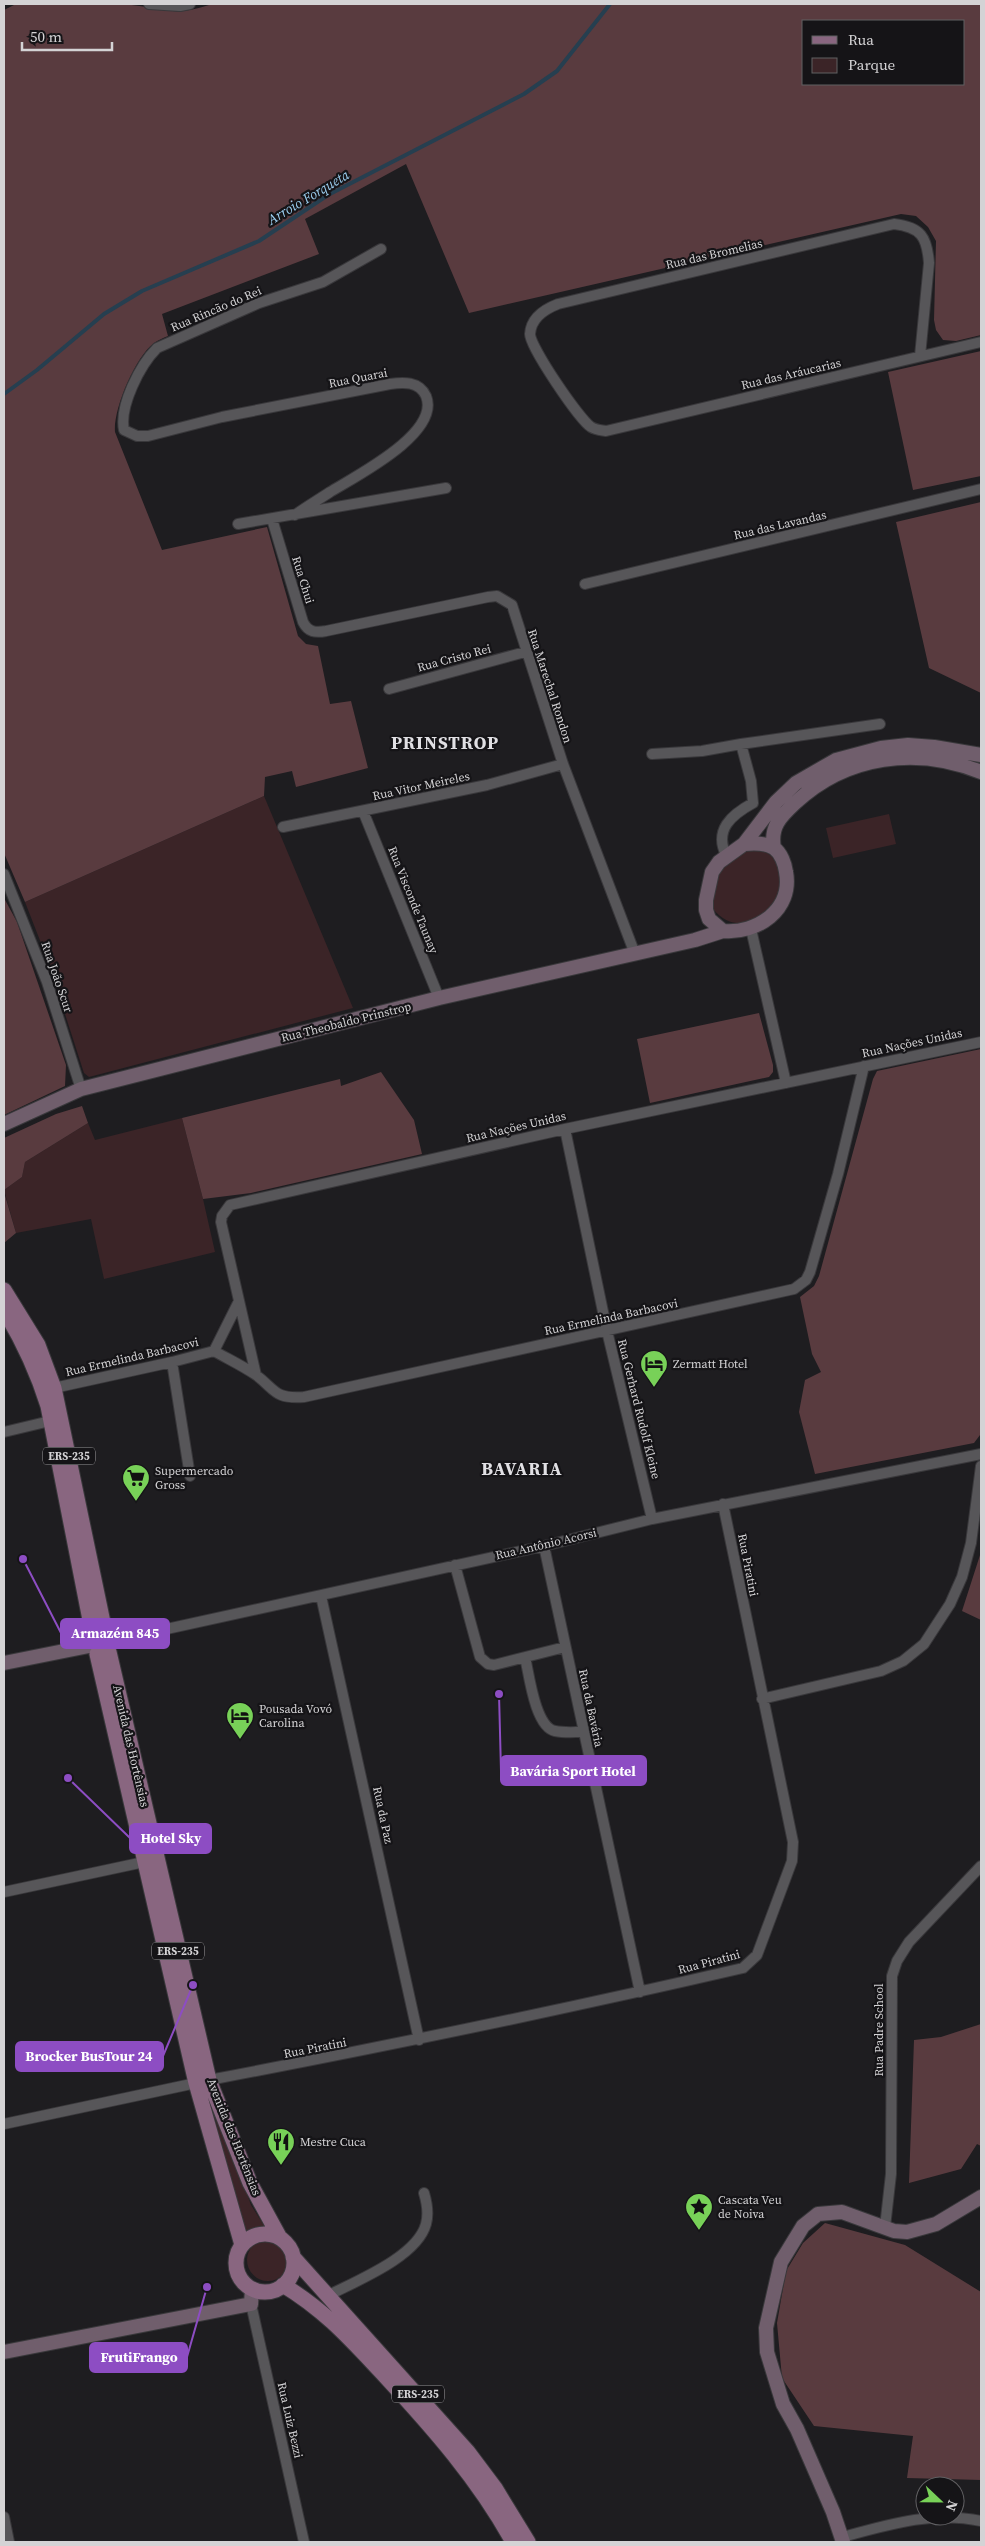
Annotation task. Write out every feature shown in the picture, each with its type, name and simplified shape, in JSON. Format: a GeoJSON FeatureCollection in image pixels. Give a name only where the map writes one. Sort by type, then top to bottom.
{"type":"FeatureCollection","features":[{"type":"Feature","properties":{"kind":"main road","name":"Avenida das Hortênsias"},"geometry":{"type":"LineString","coordinates":[[4,1290],[38,1345],[54,1388],[144,1862],[202,2081],[250,2183],[280,2238]]}},
{"type":"Feature","properties":{"kind":"main road","name":"Avenida das Hortênsias"},"geometry":{"type":"LineString","coordinates":[[4,1310],[27,1350],[38,1374],[202,2081],[242,2245]]}},
{"type":"Feature","properties":{"kind":"main road"},"geometry":{"type":"LineString","coordinates":[[242,2245],[255,2235],[264,2234],[280,2238]]}},
{"type":"Feature","properties":{"kind":"main road","name":"ERS-235"},"geometry":{"type":"LineString","coordinates":[[280,2238],[287,2244],[293,2257],[327,2296],[468,2452],[501,2496],[528,2542]]}},
{"type":"Feature","properties":{"kind":"main road","name":"ERS-235"},"geometry":{"type":"LineString","coordinates":[[242,2245],[238,2253],[237,2270],[251,2296]]}},
{"type":"Feature","properties":{"kind":"main road"},"geometry":{"type":"LineString","coordinates":[[251,2296],[268,2292],[283,2285],[292,2272],[293,2257]]}},
{"type":"Feature","properties":{"kind":"main road","name":"ERS-235"},"geometry":{"type":"LineString","coordinates":[[283,2285],[308,2300],[330,2318],[412,2406],[455,2455],[484,2493],[513,2542]]}},
{"type":"Feature","properties":{"kind":"street"},"geometry":{"type":"LineString","coordinates":[[149,4],[185,5]]}},
{"type":"Feature","properties":{"kind":"street","name":"Rua das Bromelias"},"geometry":{"type":"LineString","coordinates":[[606,431],[596,430],[584,420],[532,344],[530,333],[533,324],[546,308],[894,224],[917,230],[924,238],[928,250],[929,263],[920,356]]}},
{"type":"Feature","properties":{"kind":"street","name":"Rua Rincão do Rei"},"geometry":{"type":"LineString","coordinates":[[137,436],[124,430],[125,410],[135,381],[148,357],[157,348],[259,303],[323,282],[381,249]]}},
{"type":"Feature","properties":{"kind":"street","name":"Rua das Aráucarias"},"geometry":{"type":"LineString","coordinates":[[606,431],[981,342]]}},
{"type":"Feature","properties":{"kind":"street","name":"Rua Quarai"},"geometry":{"type":"LineString","coordinates":[[137,436],[390,384],[404,382],[415,385],[424,392],[429,403],[428,414],[423,424],[400,447],[295,515]]}},
{"type":"Feature","properties":{"kind":"street"},"geometry":{"type":"LineString","coordinates":[[238,524],[446,488]]}},
{"type":"Feature","properties":{"kind":"street","name":"Rua das Lavandas"},"geometry":{"type":"LineString","coordinates":[[585,584],[981,489]]}},
{"type":"Feature","properties":{"kind":"street","name":"Rua Chui"},"geometry":{"type":"LineString","coordinates":[[272,519],[303,622],[306,628],[312,632],[326,631]]}},
{"type":"Feature","properties":{"kind":"street","name":"Rua Marechal Rondon"},"geometry":{"type":"LineString","coordinates":[[326,631],[497,596],[512,605],[525,652],[563,764],[634,954]]}},
{"type":"Feature","properties":{"kind":"street","name":"Rua Cristo Rei"},"geometry":{"type":"LineString","coordinates":[[389,689],[525,652]]}},
{"type":"Feature","properties":{"kind":"street"},"geometry":{"type":"LineString","coordinates":[[652,754],[702,751],[880,724]]}},
{"type":"Feature","properties":{"kind":"street"},"geometry":{"type":"LineString","coordinates":[[726,855],[720,843],[720,837],[736,812],[753,803],[751,781],[740,744]]}},
{"type":"Feature","properties":{"kind":"street"},"geometry":{"type":"LineString","coordinates":[[695,940],[708,919],[707,887],[712,872],[726,855],[744,844],[776,802],[796,783],[836,760],[881,748],[908,745],[981,755]]}},
{"type":"Feature","properties":{"kind":"street"},"geometry":{"type":"LineString","coordinates":[[744,844],[761,844],[774,848],[772,836],[774,826],[785,812],[809,790],[827,778],[853,767],[887,758],[926,758],[945,760],[981,772]]}},
{"type":"Feature","properties":{"kind":"street","name":"Rua Vitor Meireles"},"geometry":{"type":"LineString","coordinates":[[283,827],[487,785],[563,764]]}},
{"type":"Feature","properties":{"kind":"street","name":"Rua Visconde Taunay"},"geometry":{"type":"LineString","coordinates":[[364,811],[439,998]]}},
{"type":"Feature","properties":{"kind":"street","name":"Rua Theobaldo Prinstrop"},"geometry":{"type":"LineString","coordinates":[[4,1124],[81,1089],[439,998],[695,940],[723,931],[751,929],[772,916],[785,895],[788,880],[785,866],[774,848]]}},
{"type":"Feature","properties":{"kind":"street","name":"Rua João Scur"},"geometry":{"type":"LineString","coordinates":[[4,874],[42,967],[81,1089]]}},
{"type":"Feature","properties":{"kind":"street"},"geometry":{"type":"LineString","coordinates":[[708,919],[723,931]]}},
{"type":"Feature","properties":{"kind":"street"},"geometry":{"type":"LineString","coordinates":[[751,929],[786,1083]]}},
{"type":"Feature","properties":{"kind":"street","name":"Rua Nações Unidas"},"geometry":{"type":"LineString","coordinates":[[256,1375],[221,1222],[222,1216],[230,1204],[565,1129],[981,1042]]}},
{"type":"Feature","properties":{"kind":"street","name":"Rua Ermelinda Barbacovi"},"geometry":{"type":"LineString","coordinates":[[54,1388],[172,1362],[214,1350],[256,1375],[270,1390],[282,1396],[304,1397],[794,1290],[806,1280],[838,1174],[864,1066]]}},
{"type":"Feature","properties":{"kind":"street","name":"Rua Gerhard Rudolf Kleine"},"geometry":{"type":"LineString","coordinates":[[565,1129],[607,1331],[652,1519]]}},
{"type":"Feature","properties":{"kind":"street","name":"Rua Ermelinda Barbacovi"},"geometry":{"type":"LineString","coordinates":[[214,1350],[239,1301]]}},
{"type":"Feature","properties":{"kind":"street"},"geometry":{"type":"LineString","coordinates":[[172,1362],[190,1476]]}},
{"type":"Feature","properties":{"kind":"street"},"geometry":{"type":"LineString","coordinates":[[4,1432],[50,1422]]}},
{"type":"Feature","properties":{"kind":"street","name":"Rua Antônio Acorsi"},"geometry":{"type":"LineString","coordinates":[[4,1663],[321,1596],[544,1546],[652,1519],[981,1454]]}},
{"type":"Feature","properties":{"kind":"street"},"geometry":{"type":"LineString","coordinates":[[762,1699],[881,1670],[903,1661],[924,1644],[950,1604],[962,1576],[971,1543],[981,1466]]}},
{"type":"Feature","properties":{"kind":"street","name":"Rua Piratini"},"geometry":{"type":"LineString","coordinates":[[4,2124],[202,2081],[419,2040],[743,1968],[757,1954],[792,1861],[793,1842],[723,1504]]}},
{"type":"Feature","properties":{"kind":"street","name":"Rua da Bavária"},"geometry":{"type":"LineString","coordinates":[[544,1546],[640,1992]]}},
{"type":"Feature","properties":{"kind":"street"},"geometry":{"type":"LineString","coordinates":[[455,1565],[480,1657],[488,1664],[494,1665],[565,1647]]}},
{"type":"Feature","properties":{"kind":"street","name":"Rua da Paz"},"geometry":{"type":"LineString","coordinates":[[321,1596],[419,2040]]}},
{"type":"Feature","properties":{"kind":"street"},"geometry":{"type":"LineString","coordinates":[[525,1657],[539,1715],[545,1725],[554,1731],[583,1732]]}},
{"type":"Feature","properties":{"kind":"street"},"geometry":{"type":"LineString","coordinates":[[4,1892],[144,1862]]}},
{"type":"Feature","properties":{"kind":"street","name":"Rua Padre School"},"geometry":{"type":"LineString","coordinates":[[885,2228],[891,2174],[892,1976],[897,1961],[909,1942],[981,1866]]}},
{"type":"Feature","properties":{"kind":"street"},"geometry":{"type":"LineString","coordinates":[[327,2296],[384,2266],[418,2240],[426,2224],[428,2206],[424,2193]]}},
{"type":"Feature","properties":{"kind":"street"},"geometry":{"type":"LineString","coordinates":[[981,2197],[953,2215],[921,2229],[907,2232],[885,2228],[842,2212],[818,2214],[803,2226],[781,2262],[766,2328],[767,2352],[782,2404],[797,2429],[843,2540],[899,2522],[934,2516],[961,2517],[981,2521]]}},
{"type":"Feature","properties":{"kind":"street"},"geometry":{"type":"LineString","coordinates":[[4,2352],[251,2296]]}},
{"type":"Feature","properties":{"kind":"street","name":"Rua Luiz Bezzi"},"geometry":{"type":"LineString","coordinates":[[251,2296],[304,2542]]}},
{"type":"Feature","properties":{"kind":"street"},"geometry":{"type":"LineString","coordinates":[[4,2517],[9,2542]]}},
{"type":"Feature","properties":{"kind":"green space"},"geometry":{"type":"Polygon","coordinates":[[[264,796],[353,1008],[89,1077],[84,1073],[48,961],[25,902],[264,796]]]}},
{"type":"Feature","properties":{"kind":"green space"},"geometry":{"type":"Polygon","coordinates":[[[889,814],[896,844],[833,858],[826,828],[889,814]]]}},
{"type":"Feature","properties":{"kind":"green space"},"geometry":{"type":"Polygon","coordinates":[[[759,849],[775,860],[781,874],[780,890],[772,905],[760,917],[745,923],[729,921],[713,909],[710,889],[715,875],[740,851],[759,849]]]}},
{"type":"Feature","properties":{"kind":"green space"},"geometry":{"type":"Polygon","coordinates":[[[182,1118],[215,1252],[104,1279],[91,1219],[16,1233],[4,1190],[22,1177],[25,1162],[88,1123],[95,1140],[182,1118]]]}},
{"type":"Feature","properties":{"kind":"green space"},"geometry":{"type":"Polygon","coordinates":[[[215,2106],[251,2205],[265,2227],[242,2234],[225,2170],[213,2107],[215,2106]]]}},
{"type":"Feature","properties":{"kind":"green space"},"geometry":{"type":"Polygon","coordinates":[[[268,2239],[283,2245],[289,2260],[283,2275],[268,2281],[253,2275],[247,2260],[253,2245],[268,2239]]]}},
{"type":"Feature","properties":{"kind":"shaded area"},"geometry":{"type":"Polygon","coordinates":[[[82,3],[134,5],[175,11],[185,11],[212,4],[981,4],[981,335],[956,341],[943,340],[936,330],[934,320],[936,241],[928,227],[916,216],[901,214],[469,313],[406,164],[305,219],[319,254],[162,314],[168,336],[156,342],[147,350],[133,372],[121,398],[115,422],[115,432],[162,550],[267,527],[298,636],[306,644],[318,646],[330,704],[351,701],[368,768],[296,787],[292,771],[265,777],[264,796],[25,902],[4,853],[4,10],[16,4],[82,3]]]}},
{"type":"Feature","properties":{"kind":"shaded area"},"geometry":{"type":"Polygon","coordinates":[[[981,351],[981,476],[913,490],[888,372],[981,351]]]}},
{"type":"Feature","properties":{"kind":"shaded area"},"geometry":{"type":"Polygon","coordinates":[[[981,502],[981,693],[929,668],[896,522],[981,502]]]}},
{"type":"Feature","properties":{"kind":"shaded area"},"geometry":{"type":"Polygon","coordinates":[[[4,898],[17,922],[66,1065],[65,1086],[4,1115],[4,898]]]}},
{"type":"Feature","properties":{"kind":"shaded area"},"geometry":{"type":"Polygon","coordinates":[[[759,1013],[773,1065],[773,1072],[769,1077],[650,1103],[637,1039],[759,1013]]]}},
{"type":"Feature","properties":{"kind":"shaded area"},"geometry":{"type":"Polygon","coordinates":[[[981,1049],[980,1435],[974,1443],[815,1474],[799,1412],[805,1380],[821,1372],[812,1354],[800,1297],[814,1286],[819,1276],[873,1079],[877,1071],[981,1049]]]}},
{"type":"Feature","properties":{"kind":"shaded area"},"geometry":{"type":"Polygon","coordinates":[[[381,1072],[414,1120],[422,1154],[251,1193],[203,1199],[182,1118],[340,1079],[341,1086],[381,1072]]]}},
{"type":"Feature","properties":{"kind":"shaded area"},"geometry":{"type":"Polygon","coordinates":[[[82,1106],[88,1123],[25,1162],[22,1177],[4,1190],[4,1138],[56,1114],[82,1106]]]}},
{"type":"Feature","properties":{"kind":"shaded area"},"geometry":{"type":"Polygon","coordinates":[[[4,1192],[16,1233],[4,1243],[4,1192]]]}},
{"type":"Feature","properties":{"kind":"shaded area"},"geometry":{"type":"Polygon","coordinates":[[[981,1552],[981,1620],[962,1611],[981,1552]]]}},
{"type":"Feature","properties":{"kind":"shaded area"},"geometry":{"type":"Polygon","coordinates":[[[981,2024],[981,2146],[977,2144],[961,2169],[909,2183],[914,2040],[941,2037],[981,2024]]]}},
{"type":"Feature","properties":{"kind":"shaded area"},"geometry":{"type":"Polygon","coordinates":[[[825,2223],[905,2245],[981,2292],[981,2480],[965,2480],[965,2476],[915,2476],[915,2478],[907,2478],[913,2436],[814,2426],[782,2378],[777,2323],[786,2271],[803,2243],[825,2223]]]}},
{"type":"Feature","properties":{"kind":"waterway","name":"Arroio Forqueta"},"geometry":{"type":"LineString","coordinates":[[4,394],[37,370],[104,314],[142,291],[259,241],[328,195],[524,94],[557,71],[610,4]]}},
{"type":"Feature","properties":{"kind":"place","name":"Zermatt Hotel"},"geometry":{"type":"Point","coordinates":[654,1388]}},
{"type":"Feature","properties":{"kind":"place","name":"Supermercado Gross"},"geometry":{"type":"Point","coordinates":[136,1502]}},
{"type":"Feature","properties":{"kind":"place","name":"Armazém 845"},"geometry":{"type":"Point","coordinates":[23,1559]}},
{"type":"Feature","properties":{"kind":"place","name":"Bavária Sport Hotel"},"geometry":{"type":"Point","coordinates":[499,1694]}},
{"type":"Feature","properties":{"kind":"place","name":"Pousada Vovó Carolina"},"geometry":{"type":"Point","coordinates":[240,1740]}},
{"type":"Feature","properties":{"kind":"place","name":"Hotel Sky"},"geometry":{"type":"Point","coordinates":[68,1778]}},
{"type":"Feature","properties":{"kind":"place","name":"Brocker BusTour 24"},"geometry":{"type":"Point","coordinates":[193,1985]}},
{"type":"Feature","properties":{"kind":"place","name":"Mestre Cuca"},"geometry":{"type":"Point","coordinates":[281,2166]}},
{"type":"Feature","properties":{"kind":"place","name":"Cascata Veu de Noiva"},"geometry":{"type":"Point","coordinates":[699,2231]}},
{"type":"Feature","properties":{"kind":"place","name":"FrutiFrango"},"geometry":{"type":"Point","coordinates":[207,2287]}},
{"type":"Feature","properties":{"kind":"district","name":"PRINSTROP"},"geometry":{"type":"Point","coordinates":[445,742]}},
{"type":"Feature","properties":{"kind":"district","name":"BAVARIA"},"geometry":{"type":"Point","coordinates":[522,1468]}}]}
